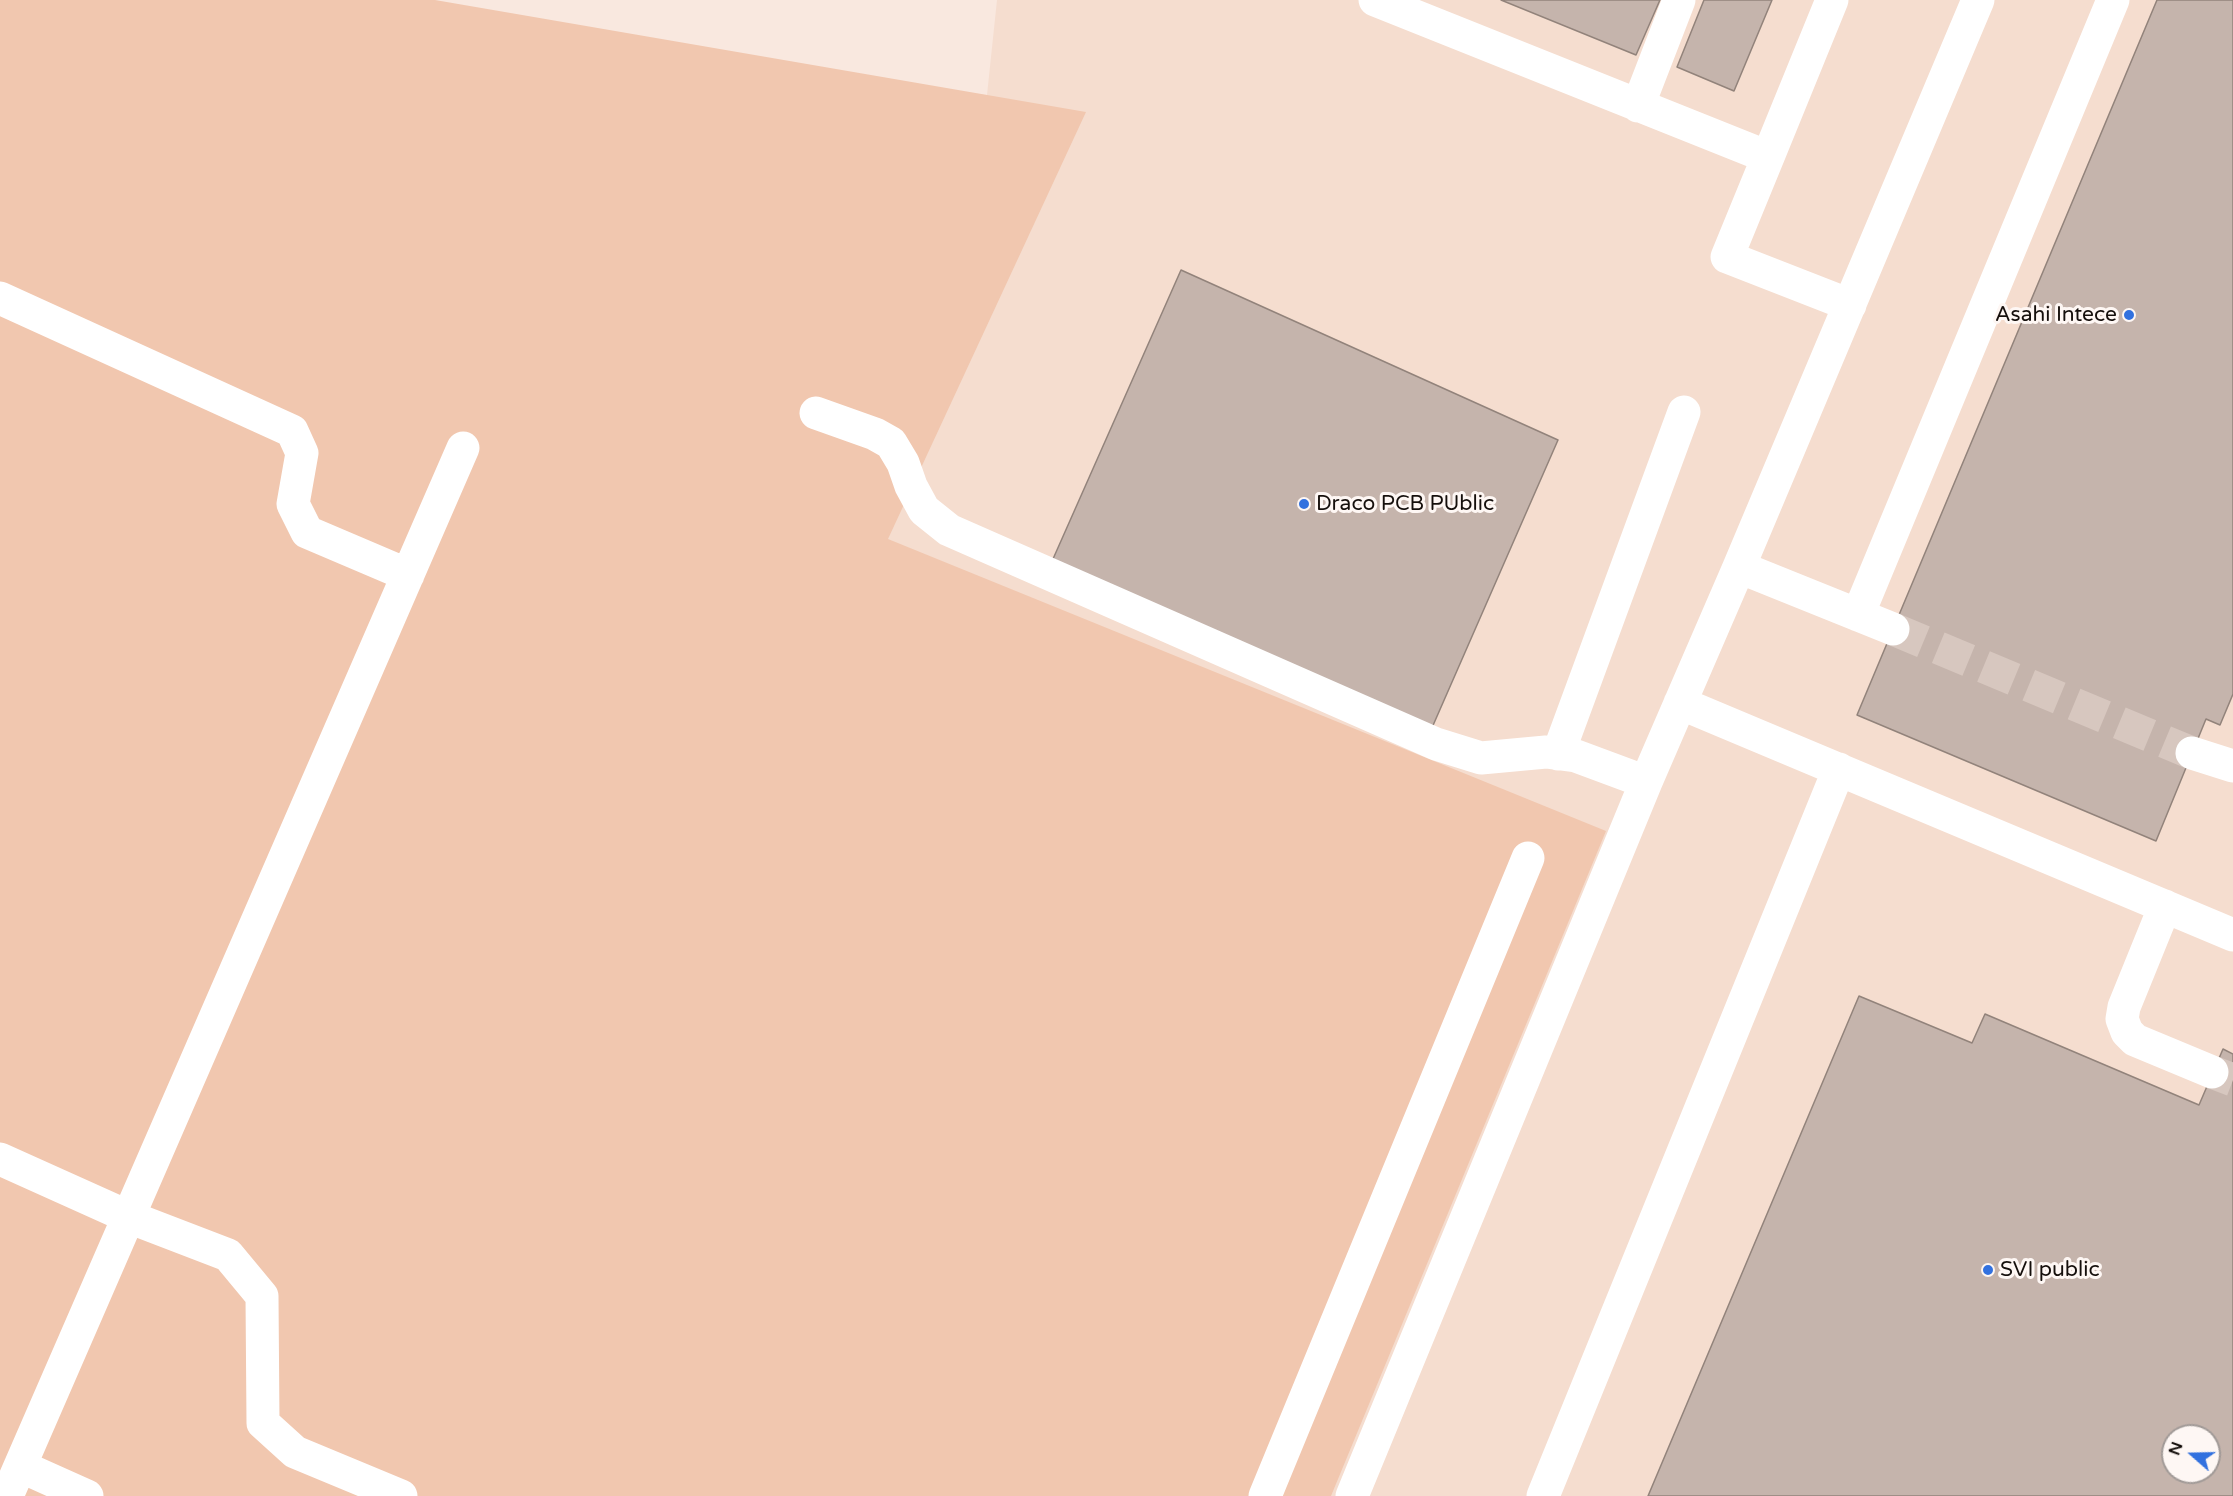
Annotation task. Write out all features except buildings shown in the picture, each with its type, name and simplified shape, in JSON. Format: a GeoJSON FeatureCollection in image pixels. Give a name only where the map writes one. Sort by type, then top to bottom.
{"type":"FeatureCollection","features":[{"type":"Feature","properties":{"kind":"street"},"geometry":{"type":"LineString","coordinates":[[1375,0],[1768,157]]}},
{"type":"Feature","properties":{"kind":"street"},"geometry":{"type":"LineString","coordinates":[[1638,106],[1679,0]]}},
{"type":"Feature","properties":{"kind":"street"},"geometry":{"type":"LineString","coordinates":[[1832,0],[1727,257],[1850,305]]}},
{"type":"Feature","properties":{"kind":"street"},"geometry":{"type":"LineString","coordinates":[[1352,1496],[1646,782],[1978,0]]}},
{"type":"Feature","properties":{"kind":"street"},"geometry":{"type":"LineString","coordinates":[[1858,615],[2113,0]]}},
{"type":"Feature","properties":{"kind":"street"},"geometry":{"type":"LineString","coordinates":[[0,298],[292,430],[302,453],[293,504],[307,532],[408,575]]}},
{"type":"Feature","properties":{"kind":"street"},"geometry":{"type":"LineString","coordinates":[[1558,754],[1684,412]]}},
{"type":"Feature","properties":{"kind":"street"},"geometry":{"type":"LineString","coordinates":[[816,413],[875,434],[891,443],[903,463],[910,486],[924,510],[949,530],[1436,744],[1481,758],[1537,753],[1576,756],[1646,782]]}},
{"type":"Feature","properties":{"kind":"street"},"geometry":{"type":"LineString","coordinates":[[7,1496],[463,448]]}},
{"type":"Feature","properties":{"kind":"street"},"geometry":{"type":"LineString","coordinates":[[1739,567],[1893,629]]}},
{"type":"Feature","properties":{"kind":"street"},"geometry":{"type":"LineString","coordinates":[[1680,703],[2233,935]]}},
{"type":"Feature","properties":{"kind":"street"},"geometry":{"type":"LineString","coordinates":[[2192,753],[2232,762]]}},
{"type":"Feature","properties":{"kind":"street"},"geometry":{"type":"LineString","coordinates":[[1543,1496],[1839,769]]}},
{"type":"Feature","properties":{"kind":"street"},"geometry":{"type":"LineString","coordinates":[[1265,1496],[1528,858]]}},
{"type":"Feature","properties":{"kind":"street"},"geometry":{"type":"LineString","coordinates":[[2165,906],[2124,1006],[2122,1020],[2127,1032],[2135,1040],[2212,1072]]}},
{"type":"Feature","properties":{"kind":"street"},"geometry":{"type":"LineString","coordinates":[[0,1159],[129,1217],[228,1255],[261,1296],[263,1423],[295,1452],[401,1496]]}},
{"type":"Feature","properties":{"kind":"street"},"geometry":{"type":"LineString","coordinates":[[20,1466],[87,1496]]}},
{"type":"Feature","properties":{"kind":"shaded area"},"geometry":{"type":"Polygon","coordinates":[[[0,0],[987,95],[997,0],[2233,0],[2233,1496],[0,1496],[0,0]]]}},
{"type":"Feature","properties":{"kind":"shaded area"},"geometry":{"type":"Polygon","coordinates":[[[0,0],[435,0],[1086,112],[888,539],[1606,831],[1331,1496],[0,1496],[0,0]]]}},
{"type":"Feature","properties":{"kind":"tunnel"},"geometry":{"type":"LineString","coordinates":[[1893,629],[2192,753]]}},
{"type":"Feature","properties":{"kind":"tunnel"},"geometry":{"type":"LineString","coordinates":[[2212,1072],[2233,1080]]}},
{"type":"Feature","properties":{"kind":"place","name":"Asahi Intece"},"geometry":{"type":"Point","coordinates":[2129,315]}},
{"type":"Feature","properties":{"kind":"place","name":"Draco PCB PUblic"},"geometry":{"type":"Point","coordinates":[1304,504]}},
{"type":"Feature","properties":{"kind":"place","name":"SVI public"},"geometry":{"type":"Point","coordinates":[1988,1270]}}]}
